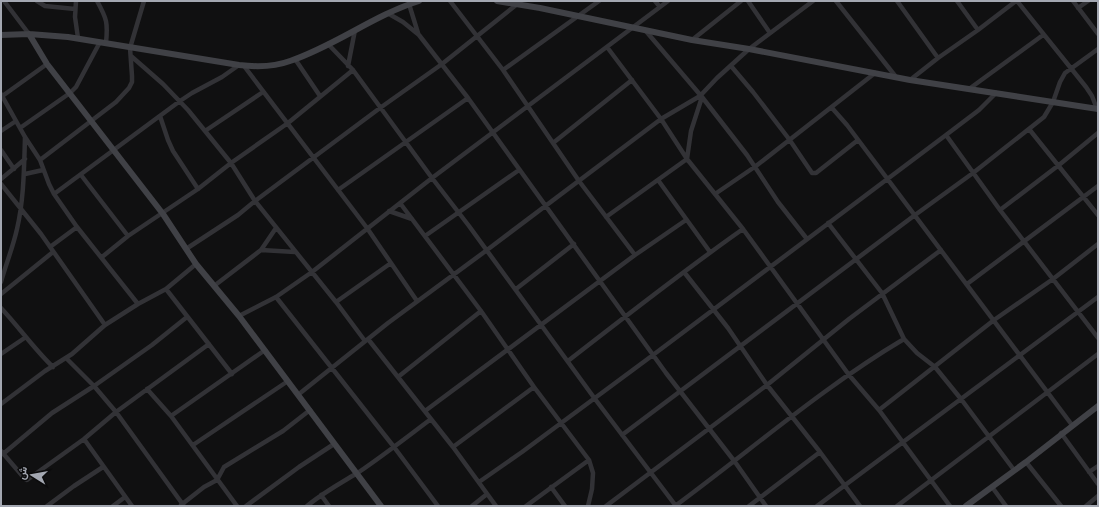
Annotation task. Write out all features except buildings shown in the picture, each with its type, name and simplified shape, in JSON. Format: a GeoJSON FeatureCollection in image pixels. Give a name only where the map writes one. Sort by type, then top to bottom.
{"type":"FeatureCollection","features":[{"type":"Feature","properties":{"kind":"main road"},"geometry":{"type":"LineString","coordinates":[[1,35],[29,34],[78,38],[242,66],[272,65],[295,59],[409,4],[419,1]]}},
{"type":"Feature","properties":{"kind":"main road"},"geometry":{"type":"LineString","coordinates":[[497,1],[519,2],[692,40],[749,49],[910,80],[1097,109]]}},
{"type":"Feature","properties":{"kind":"main road"},"geometry":{"type":"LineString","coordinates":[[29,34],[47,64],[163,214],[196,264],[239,316],[299,394],[334,444],[381,506]]}},
{"type":"Feature","properties":{"kind":"main road"},"geometry":{"type":"LineString","coordinates":[[966,506],[1098,406]]}},
{"type":"Feature","properties":{"kind":"street"},"geometry":{"type":"LineString","coordinates":[[5,1],[29,34]]}},
{"type":"Feature","properties":{"kind":"street"},"geometry":{"type":"LineString","coordinates":[[37,1],[44,6],[75,9]]}},
{"type":"Feature","properties":{"kind":"street"},"geometry":{"type":"LineString","coordinates":[[76,1],[75,9],[78,38]]}},
{"type":"Feature","properties":{"kind":"street"},"geometry":{"type":"LineString","coordinates":[[20,128],[70,93],[81,80],[103,43],[108,26],[106,17],[97,1]]}},
{"type":"Feature","properties":{"kind":"street"},"geometry":{"type":"LineString","coordinates":[[40,160],[116,102],[129,88],[132,82],[130,48],[144,1]]}},
{"type":"Feature","properties":{"kind":"street"},"geometry":{"type":"LineString","coordinates":[[450,1],[503,70],[579,181],[635,255]]}},
{"type":"Feature","properties":{"kind":"street"},"geometry":{"type":"LineString","coordinates":[[503,70],[598,1]]}},
{"type":"Feature","properties":{"kind":"street"},"geometry":{"type":"LineString","coordinates":[[655,1],[660,7]]}},
{"type":"Feature","properties":{"kind":"street"},"geometry":{"type":"LineString","coordinates":[[239,316],[276,297],[312,272],[432,178],[668,1]]}},
{"type":"Feature","properties":{"kind":"street"},"geometry":{"type":"LineString","coordinates":[[692,40],[741,1]]}},
{"type":"Feature","properties":{"kind":"street"},"geometry":{"type":"LineString","coordinates":[[748,1],[770,33]]}},
{"type":"Feature","properties":{"kind":"street"},"geometry":{"type":"LineString","coordinates":[[299,394],[417,301],[488,250],[661,119],[701,96],[749,49],[813,1]]}},
{"type":"Feature","properties":{"kind":"street"},"geometry":{"type":"LineString","coordinates":[[836,1],[896,77]]}},
{"type":"Feature","properties":{"kind":"street"},"geometry":{"type":"LineString","coordinates":[[897,1],[938,58]]}},
{"type":"Feature","properties":{"kind":"street"},"geometry":{"type":"LineString","coordinates":[[957,1],[978,30]]}},
{"type":"Feature","properties":{"kind":"street"},"geometry":{"type":"LineString","coordinates":[[910,80],[1017,1],[1092,96],[1097,109]]}},
{"type":"Feature","properties":{"kind":"street"},"geometry":{"type":"LineString","coordinates":[[1072,1],[1098,34]]}},
{"type":"Feature","properties":{"kind":"street"},"geometry":{"type":"LineString","coordinates":[[1078,8],[1088,1]]}},
{"type":"Feature","properties":{"kind":"street"},"geometry":{"type":"LineString","coordinates":[[186,249],[233,219],[254,201],[442,64],[519,2]]}},
{"type":"Feature","properties":{"kind":"street"},"geometry":{"type":"LineString","coordinates":[[409,4],[419,35]]}},
{"type":"Feature","properties":{"kind":"street"},"geometry":{"type":"LineString","coordinates":[[389,14],[403,22],[419,35],[442,64],[494,132],[519,170],[680,392],[735,462],[766,506]]}},
{"type":"Feature","properties":{"kind":"street"},"geometry":{"type":"LineString","coordinates":[[348,66],[354,30]]}},
{"type":"Feature","properties":{"kind":"street"},"geometry":{"type":"LineString","coordinates":[[645,30],[701,96],[756,166],[778,202],[807,239]]}},
{"type":"Feature","properties":{"kind":"street"},"geometry":{"type":"LineString","coordinates":[[968,89],[1043,35]]}},
{"type":"Feature","properties":{"kind":"street"},"geometry":{"type":"LineString","coordinates":[[328,44],[353,70],[432,178],[460,212],[595,399],[676,506],[822,394],[904,339]]}},
{"type":"Feature","properties":{"kind":"street"},"geometry":{"type":"LineString","coordinates":[[606,47],[661,119],[687,159],[743,229],[849,375],[879,410],[950,506]]}},
{"type":"Feature","properties":{"kind":"street"},"geometry":{"type":"LineString","coordinates":[[622,435],[1030,129],[1044,117],[1053,102],[1065,73],[1098,49]]}},
{"type":"Feature","properties":{"kind":"street"},"geometry":{"type":"LineString","coordinates":[[131,56],[180,101],[231,163],[254,201],[425,411],[496,506]]}},
{"type":"Feature","properties":{"kind":"street"},"geometry":{"type":"LineString","coordinates":[[295,59],[320,96]]}},
{"type":"Feature","properties":{"kind":"street"},"geometry":{"type":"LineString","coordinates":[[47,64],[1,96],[40,160],[54,194],[77,227],[138,304]]}},
{"type":"Feature","properties":{"kind":"street"},"geometry":{"type":"LineString","coordinates":[[54,194],[180,101],[242,66],[288,123],[367,228],[417,301]]}},
{"type":"Feature","properties":{"kind":"street"},"geometry":{"type":"LineString","coordinates":[[731,66],[789,139],[812,173],[816,173],[858,140]]}},
{"type":"Feature","properties":{"kind":"street"},"geometry":{"type":"LineString","coordinates":[[102,257],[128,236],[163,214],[231,163],[288,123],[353,70]]}},
{"type":"Feature","properties":{"kind":"street"},"geometry":{"type":"LineString","coordinates":[[715,194],[756,166],[875,73]]}},
{"type":"Feature","properties":{"kind":"street"},"geometry":{"type":"LineString","coordinates":[[553,143],[632,80]]}},
{"type":"Feature","properties":{"kind":"street"},"geometry":{"type":"LineString","coordinates":[[205,131],[263,92]]}},
{"type":"Feature","properties":{"kind":"street"},"geometry":{"type":"LineString","coordinates":[[479,482],[595,399],[946,135],[979,110],[996,93]]}},
{"type":"Feature","properties":{"kind":"street"},"geometry":{"type":"LineString","coordinates":[[606,217],[687,159],[691,132],[701,96]]}},
{"type":"Feature","properties":{"kind":"street"},"geometry":{"type":"LineString","coordinates":[[338,190],[468,98]]}},
{"type":"Feature","properties":{"kind":"street"},"geometry":{"type":"LineString","coordinates":[[832,108],[858,140],[1072,425]]}},
{"type":"Feature","properties":{"kind":"street"},"geometry":{"type":"LineString","coordinates":[[160,116],[168,140],[198,189]]}},
{"type":"Feature","properties":{"kind":"street"},"geometry":{"type":"LineString","coordinates":[[1,131],[16,121]]}},
{"type":"Feature","properties":{"kind":"street"},"geometry":{"type":"LineString","coordinates":[[1030,129],[1098,215]]}},
{"type":"Feature","properties":{"kind":"street"},"geometry":{"type":"LineString","coordinates":[[1000,210],[1098,133]]}},
{"type":"Feature","properties":{"kind":"street"},"geometry":{"type":"LineString","coordinates":[[946,135],[1000,210],[1098,338]]}},
{"type":"Feature","properties":{"kind":"street"},"geometry":{"type":"LineString","coordinates":[[1,282],[17,230],[21,208],[25,137]]}},
{"type":"Feature","properties":{"kind":"street"},"geometry":{"type":"LineString","coordinates":[[1,150],[14,169]]}},
{"type":"Feature","properties":{"kind":"street"},"geometry":{"type":"LineString","coordinates":[[1,179],[24,159]]}},
{"type":"Feature","properties":{"kind":"street"},"geometry":{"type":"LineString","coordinates":[[24,174],[43,170]]}},
{"type":"Feature","properties":{"kind":"street"},"geometry":{"type":"LineString","coordinates":[[425,236],[519,170]]}},
{"type":"Feature","properties":{"kind":"street"},"geometry":{"type":"LineString","coordinates":[[81,175],[128,236]]}},
{"type":"Feature","properties":{"kind":"street"},"geometry":{"type":"LineString","coordinates":[[658,180],[710,252]]}},
{"type":"Feature","properties":{"kind":"street"},"geometry":{"type":"LineString","coordinates":[[1,184],[21,208],[105,325]]}},
{"type":"Feature","properties":{"kind":"street"},"geometry":{"type":"LineString","coordinates":[[967,284],[1098,186]]}},
{"type":"Feature","properties":{"kind":"street"},"geometry":{"type":"LineString","coordinates":[[400,203],[481,311],[534,387],[589,460],[594,473],[588,506]]}},
{"type":"Feature","properties":{"kind":"street"},"geometry":{"type":"LineString","coordinates":[[389,211],[412,219]]}},
{"type":"Feature","properties":{"kind":"street"},"geometry":{"type":"LineString","coordinates":[[425,411],[635,255],[686,220]]}},
{"type":"Feature","properties":{"kind":"street"},"geometry":{"type":"LineString","coordinates":[[828,223],[882,293],[904,339],[917,354],[935,367],[1014,470]]}},
{"type":"Feature","properties":{"kind":"street"},"geometry":{"type":"LineString","coordinates":[[1,294],[77,227]]}},
{"type":"Feature","properties":{"kind":"street"},"geometry":{"type":"LineString","coordinates":[[214,286],[261,250],[276,228]]}},
{"type":"Feature","properties":{"kind":"street"},"geometry":{"type":"LineString","coordinates":[[568,361],[625,316],[743,229]]}},
{"type":"Feature","properties":{"kind":"street"},"geometry":{"type":"LineString","coordinates":[[516,289],[574,244]]}},
{"type":"Feature","properties":{"kind":"street"},"geometry":{"type":"LineString","coordinates":[[879,410],[994,320],[1053,279],[1098,244]]}},
{"type":"Feature","properties":{"kind":"street"},"geometry":{"type":"LineString","coordinates":[[261,250],[295,252]]}},
{"type":"Feature","properties":{"kind":"street"},"geometry":{"type":"LineString","coordinates":[[606,506],[767,386],[882,293],[941,250]]}},
{"type":"Feature","properties":{"kind":"street"},"geometry":{"type":"LineString","coordinates":[[336,302],[391,263]]}},
{"type":"Feature","properties":{"kind":"street"},"geometry":{"type":"LineString","coordinates":[[1,404],[53,367],[67,359],[105,325],[138,304],[166,289],[196,264]]}},
{"type":"Feature","properties":{"kind":"street"},"geometry":{"type":"LineString","coordinates":[[684,272],[714,309],[767,386],[820,452],[860,506]]}},
{"type":"Feature","properties":{"kind":"street"},"geometry":{"type":"LineString","coordinates":[[166,289],[232,374]]}},
{"type":"Feature","properties":{"kind":"street"},"geometry":{"type":"LineString","coordinates":[[276,297],[394,447],[438,506]]}},
{"type":"Feature","properties":{"kind":"street"},"geometry":{"type":"LineString","coordinates":[[818,506],[1098,297]]}},
{"type":"Feature","properties":{"kind":"street"},"geometry":{"type":"LineString","coordinates":[[1,308],[53,367]]}},
{"type":"Feature","properties":{"kind":"street"},"geometry":{"type":"LineString","coordinates":[[398,377],[481,311]]}},
{"type":"Feature","properties":{"kind":"street"},"geometry":{"type":"LineString","coordinates":[[187,317],[152,346],[52,413],[2,452],[24,479],[27,480],[84,439],[116,412],[209,344]]}},
{"type":"Feature","properties":{"kind":"street"},"geometry":{"type":"LineString","coordinates":[[1,354],[26,337]]}},
{"type":"Feature","properties":{"kind":"street"},"geometry":{"type":"LineString","coordinates":[[171,416],[265,350]]}},
{"type":"Feature","properties":{"kind":"street"},"geometry":{"type":"LineString","coordinates":[[897,506],[1098,354]]}},
{"type":"Feature","properties":{"kind":"street"},"geometry":{"type":"LineString","coordinates":[[67,359],[94,386],[116,412],[182,505],[204,487],[217,480],[224,467],[283,431],[310,410]]}},
{"type":"Feature","properties":{"kind":"street"},"geometry":{"type":"LineString","coordinates":[[193,445],[288,381]]}},
{"type":"Feature","properties":{"kind":"street"},"geometry":{"type":"LineString","coordinates":[[453,447],[534,387]]}},
{"type":"Feature","properties":{"kind":"street"},"geometry":{"type":"LineString","coordinates":[[147,389],[171,416],[237,506]]}},
{"type":"Feature","properties":{"kind":"street"},"geometry":{"type":"LineString","coordinates":[[308,506],[321,495],[394,447],[431,419]]}},
{"type":"Feature","properties":{"kind":"street"},"geometry":{"type":"LineString","coordinates":[[1061,433],[1098,484]]}},
{"type":"Feature","properties":{"kind":"street"},"geometry":{"type":"LineString","coordinates":[[84,439],[132,506]]}},
{"type":"Feature","properties":{"kind":"street"},"geometry":{"type":"LineString","coordinates":[[246,506],[299,467],[334,444]]}},
{"type":"Feature","properties":{"kind":"street"},"geometry":{"type":"LineString","coordinates":[[749,506],[820,452]]}},
{"type":"Feature","properties":{"kind":"street"},"geometry":{"type":"LineString","coordinates":[[526,506],[589,460]]}},
{"type":"Feature","properties":{"kind":"street"},"geometry":{"type":"LineString","coordinates":[[1026,462],[1061,506]]}},
{"type":"Feature","properties":{"kind":"street"},"geometry":{"type":"LineString","coordinates":[[1089,472],[1098,466]]}},
{"type":"Feature","properties":{"kind":"street"},"geometry":{"type":"LineString","coordinates":[[47,506],[103,467]]}},
{"type":"Feature","properties":{"kind":"street"},"geometry":{"type":"LineString","coordinates":[[552,487],[565,506]]}},
{"type":"Feature","properties":{"kind":"street"},"geometry":{"type":"LineString","coordinates":[[992,487],[1006,506]]}},
{"type":"Feature","properties":{"kind":"street"},"geometry":{"type":"LineString","coordinates":[[472,506],[487,494]]}},
{"type":"Feature","properties":{"kind":"street"},"geometry":{"type":"LineString","coordinates":[[321,495],[329,506]]}},
{"type":"Feature","properties":{"kind":"street"},"geometry":{"type":"LineString","coordinates":[[1086,506],[1098,496]]}},
{"type":"Feature","properties":{"kind":"street"},"geometry":{"type":"LineString","coordinates":[[113,506],[125,497]]}}]}
